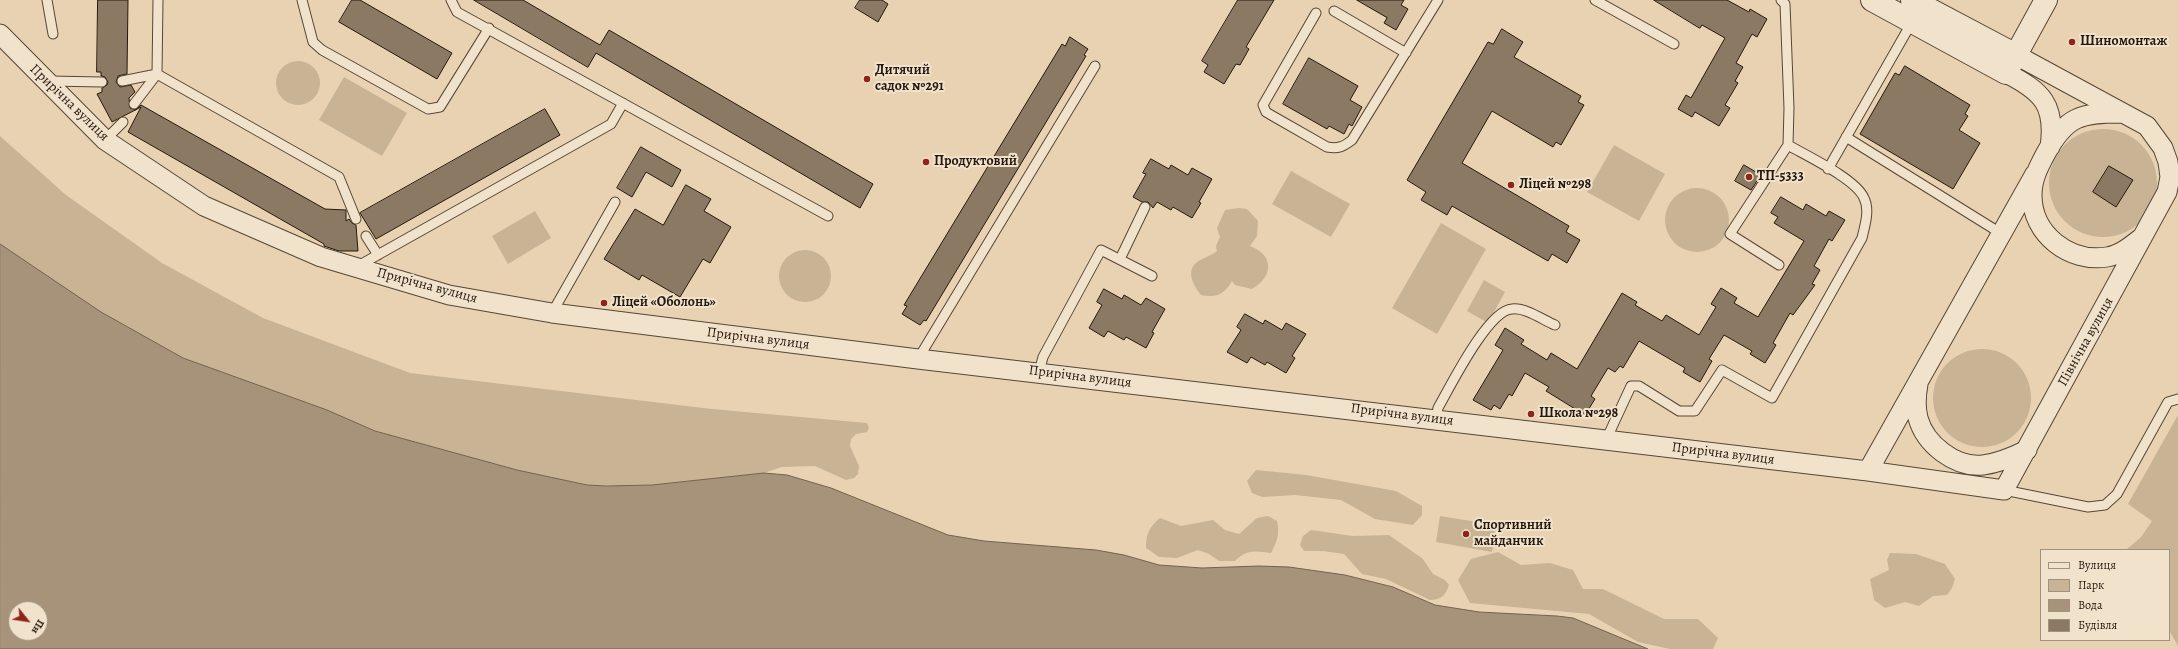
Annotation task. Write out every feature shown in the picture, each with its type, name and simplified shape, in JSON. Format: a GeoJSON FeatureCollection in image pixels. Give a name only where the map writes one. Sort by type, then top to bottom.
{"type":"FeatureCollection","features":[{"type":"Feature","properties":{"kind":"street"},"geometry":{"type":"LineString","coordinates":[[1872,0],[1912,22],[2124,112],[2147,126],[2163,148],[2168,162],[2170,177],[2167,192],[2145,234],[2128,249],[2107,257],[2085,257],[2064,250],[2047,236],[2036,217],[2032,196],[2035,174]]}},
{"type":"Feature","properties":{"kind":"street"},"geometry":{"type":"LineString","coordinates":[[1912,0],[2011,64],[2026,83],[2039,93],[2047,106],[2052,119],[2050,147]]}},
{"type":"Feature","properties":{"kind":"street"},"geometry":{"type":"LineString","coordinates":[[2011,64],[2046,0]]}},
{"type":"Feature","properties":{"kind":"street","name":"Прирічна вулиця"},"geometry":{"type":"LineString","coordinates":[[0,34],[105,140],[204,206],[321,257],[450,295],[552,313],[918,359],[1039,372],[1868,471],[2004,490]]}},
{"type":"Feature","properties":{"kind":"street"},"geometry":{"type":"LineString","coordinates":[[1868,471],[2050,147],[2068,122],[2080,116],[2094,113],[2124,112]]}},
{"type":"Feature","properties":{"kind":"street","name":"Північна вулиця"},"geometry":{"type":"LineString","coordinates":[[2004,490],[2145,234]]}},
{"type":"Feature","properties":{"kind":"street"},"geometry":{"type":"LineString","coordinates":[[1920,377],[1915,397],[1918,418],[1927,437],[1942,452],[1961,462],[1982,465],[2002,461],[2027,450]]}},
{"type":"Feature","properties":{"kind":"lane"},"geometry":{"type":"LineString","coordinates":[[47,0],[53,34]]}},
{"type":"Feature","properties":{"kind":"lane"},"geometry":{"type":"LineString","coordinates":[[134,104],[157,74],[158,0]]}},
{"type":"Feature","properties":{"kind":"lane"},"geometry":{"type":"LineString","coordinates":[[302,0],[313,42],[322,50],[428,110],[440,107],[489,28]]}},
{"type":"Feature","properties":{"kind":"lane"},"geometry":{"type":"LineString","coordinates":[[451,0],[457,12],[489,28],[828,216]]}},
{"type":"Feature","properties":{"kind":"lane"},"geometry":{"type":"LineString","coordinates":[[1316,13],[1263,105],[1266,112],[1327,147],[1336,149],[1344,146],[1352,140],[1438,0]]}},
{"type":"Feature","properties":{"kind":"lane"},"geometry":{"type":"LineString","coordinates":[[1595,0],[1674,44]]}},
{"type":"Feature","properties":{"kind":"lane"},"geometry":{"type":"LineString","coordinates":[[1779,265],[1730,234],[1788,145],[1789,108],[1785,12],[1784,2],[1781,0]]}},
{"type":"Feature","properties":{"kind":"lane"},"geometry":{"type":"LineString","coordinates":[[1334,11],[1406,53]]}},
{"type":"Feature","properties":{"kind":"lane"},"geometry":{"type":"LineString","coordinates":[[1828,169],[1912,22]]}},
{"type":"Feature","properties":{"kind":"lane"},"geometry":{"type":"LineString","coordinates":[[918,359],[1095,66]]}},
{"type":"Feature","properties":{"kind":"lane"},"geometry":{"type":"LineString","coordinates":[[122,82],[157,74],[339,177],[356,219]]}},
{"type":"Feature","properties":{"kind":"lane"},"geometry":{"type":"LineString","coordinates":[[46,81],[102,82]]}},
{"type":"Feature","properties":{"kind":"lane"},"geometry":{"type":"LineString","coordinates":[[356,267],[611,124],[623,103]]}},
{"type":"Feature","properties":{"kind":"lane"},"geometry":{"type":"LineString","coordinates":[[105,140],[123,122]]}},
{"type":"Feature","properties":{"kind":"lane"},"geometry":{"type":"LineString","coordinates":[[1846,137],[2002,234]]}},
{"type":"Feature","properties":{"kind":"lane"},"geometry":{"type":"LineString","coordinates":[[1606,440],[1631,386],[1639,386],[1679,411],[1695,411],[1722,370],[1772,398],[1862,238],[1867,216],[1864,198],[1853,183],[1788,145]]}},
{"type":"Feature","properties":{"kind":"lane"},"geometry":{"type":"LineString","coordinates":[[552,313],[615,202]]}},
{"type":"Feature","properties":{"kind":"lane"},"geometry":{"type":"LineString","coordinates":[[1120,258],[1145,207]]}},
{"type":"Feature","properties":{"kind":"lane"},"geometry":{"type":"LineString","coordinates":[[366,236],[378,255]]}},
{"type":"Feature","properties":{"kind":"lane"},"geometry":{"type":"LineString","coordinates":[[1039,372],[1043,357],[1102,250],[1120,258],[1152,276]]}},
{"type":"Feature","properties":{"kind":"lane"},"geometry":{"type":"LineString","coordinates":[[1436,420],[1438,408],[1479,337],[1500,314],[1514,308],[1555,326]]}},
{"type":"Feature","properties":{"kind":"lane","name":"Прирічна вулиця"},"geometry":{"type":"LineString","coordinates":[[2004,490],[2088,507],[2105,505],[2117,494],[2168,402],[2178,398]]}},
{"type":"Feature","properties":{"kind":"green space"},"geometry":{"type":"Polygon","coordinates":[[[294,61],[302,61],[307,62],[314,67],[319,74],[319,92],[314,99],[307,104],[294,105],[286,102],[279,95],[276,87],[276,79],[279,71],[286,64],[294,61]]]}},
{"type":"Feature","properties":{"kind":"green space"},"geometry":{"type":"Polygon","coordinates":[[[344,77],[407,113],[382,156],[319,120],[344,77]]]}},
{"type":"Feature","properties":{"kind":"green space"},"geometry":{"type":"Polygon","coordinates":[[[2103,129],[2124,133],[2141,145],[2153,162],[2157,183],[2153,204],[2141,221],[2124,233],[2103,237],[2082,233],[2065,221],[2053,204],[2049,183],[2053,162],[2065,145],[2082,133],[2103,129]]]}},
{"type":"Feature","properties":{"kind":"green space"},"geometry":{"type":"Polygon","coordinates":[[[0,136],[66,195],[162,263],[263,318],[410,373],[712,409],[867,423],[869,428],[867,432],[856,434],[851,439],[850,446],[859,466],[858,474],[854,478],[846,480],[815,466],[782,467],[764,473],[652,485],[587,485],[517,470],[375,431],[327,410],[183,358],[101,312],[0,244],[0,136]]]}},
{"type":"Feature","properties":{"kind":"green space"},"geometry":{"type":"Polygon","coordinates":[[[1614,145],[1665,174],[1639,221],[1587,192],[1614,145]]]}},
{"type":"Feature","properties":{"kind":"green space"},"geometry":{"type":"Polygon","coordinates":[[[1291,171],[1350,204],[1331,237],[1272,204],[1291,171]]]}},
{"type":"Feature","properties":{"kind":"green space"},"geometry":{"type":"Polygon","coordinates":[[[1691,188],[1703,188],[1720,197],[1727,208],[1729,220],[1727,232],[1720,243],[1703,252],[1691,252],[1679,247],[1670,238],[1665,226],[1665,214],[1670,202],[1679,193],[1691,188]]]}},
{"type":"Feature","properties":{"kind":"green space"},"geometry":{"type":"Polygon","coordinates":[[[1239,208],[1247,209],[1258,221],[1257,236],[1250,246],[1264,255],[1267,260],[1267,272],[1259,284],[1252,289],[1235,285],[1232,281],[1226,290],[1215,296],[1201,295],[1193,283],[1191,274],[1193,266],[1197,262],[1217,251],[1216,246],[1220,237],[1217,228],[1225,210],[1239,208]]]}},
{"type":"Feature","properties":{"kind":"green space"},"geometry":{"type":"Polygon","coordinates":[[[535,211],[551,238],[508,264],[492,236],[535,211]]]}},
{"type":"Feature","properties":{"kind":"green space"},"geometry":{"type":"Polygon","coordinates":[[[1441,223],[1486,249],[1437,334],[1392,308],[1441,223]]]}},
{"type":"Feature","properties":{"kind":"green space"},"geometry":{"type":"Polygon","coordinates":[[[805,250],[815,252],[823,258],[829,266],[831,276],[829,286],[823,294],[815,300],[805,302],[795,300],[787,294],[781,286],[779,276],[781,266],[787,258],[795,252],[805,250]]]}},
{"type":"Feature","properties":{"kind":"green space"},"geometry":{"type":"Polygon","coordinates":[[[1484,280],[1505,292],[1488,323],[1467,311],[1484,280]]]}},
{"type":"Feature","properties":{"kind":"green space"},"geometry":{"type":"Polygon","coordinates":[[[1982,349],[2001,353],[2017,363],[2027,379],[2031,398],[2027,417],[2017,433],[2001,443],[1982,447],[1963,443],[1947,433],[1937,417],[1933,398],[1937,379],[1947,363],[1963,353],[1982,349]]]}},
{"type":"Feature","properties":{"kind":"green space"},"geometry":{"type":"Polygon","coordinates":[[[2178,415],[2178,646],[2170,632],[2170,549],[2127,549],[2141,537],[2152,521],[2128,504],[2178,415]]]}},
{"type":"Feature","properties":{"kind":"green space"},"geometry":{"type":"Polygon","coordinates":[[[1256,470],[1306,475],[1396,491],[1422,506],[1422,515],[1413,525],[1375,519],[1341,500],[1295,495],[1262,497],[1252,493],[1247,481],[1256,470]]]}},
{"type":"Feature","properties":{"kind":"green space"},"geometry":{"type":"Polygon","coordinates":[[[1268,516],[1277,521],[1278,526],[1277,538],[1271,553],[1252,552],[1243,554],[1235,561],[1219,561],[1209,554],[1198,550],[1177,558],[1159,557],[1146,548],[1149,531],[1160,518],[1181,526],[1213,520],[1225,530],[1239,534],[1257,518],[1268,516]]]}},
{"type":"Feature","properties":{"kind":"green space","name":"Спортивний майданчик"},"geometry":{"type":"Polygon","coordinates":[[[1440,516],[1496,525],[1492,552],[1436,542],[1440,516]]]}},
{"type":"Feature","properties":{"kind":"green space"},"geometry":{"type":"Polygon","coordinates":[[[1311,530],[1353,536],[1389,535],[1423,559],[1433,574],[1445,580],[1449,585],[1448,589],[1440,598],[1430,600],[1386,579],[1362,574],[1344,554],[1323,551],[1304,551],[1300,545],[1303,536],[1311,530]]]}},
{"type":"Feature","properties":{"kind":"green space"},"geometry":{"type":"Polygon","coordinates":[[[1498,552],[1521,565],[1550,563],[1573,570],[1583,589],[1603,589],[1664,619],[1698,619],[1718,638],[1713,649],[1670,649],[1638,642],[1589,614],[1470,603],[1458,580],[1471,559],[1498,552]]]}},
{"type":"Feature","properties":{"kind":"green space"},"geometry":{"type":"Polygon","coordinates":[[[1890,553],[1916,554],[1945,564],[1955,579],[1952,588],[1947,595],[1933,596],[1919,606],[1905,602],[1885,608],[1874,600],[1870,579],[1889,570],[1887,560],[1890,553]]]}},
{"type":"Feature","properties":{"kind":"water"},"geometry":{"type":"Polygon","coordinates":[[[0,244],[101,312],[183,358],[327,410],[375,431],[517,470],[587,485],[606,486],[652,485],[764,473],[787,475],[831,488],[948,535],[984,541],[1096,550],[1124,555],[1159,565],[1202,568],[1259,566],[1289,567],[1345,575],[1393,587],[1435,605],[1479,612],[1573,618],[1648,649],[0,649],[0,244]]]}},
{"type":"Feature","properties":{"kind":"building"},"geometry":{"type":"Polygon","coordinates":[[[98,0],[128,0],[127,74],[118,76],[116,82],[120,87],[131,85],[135,92],[129,98],[130,108],[136,110],[112,122],[97,94],[102,92],[102,88],[107,85],[108,82],[105,77],[101,76],[101,72],[97,72],[98,0]]]}},
{"type":"Feature","properties":{"kind":"building"},"geometry":{"type":"Polygon","coordinates":[[[352,0],[360,0],[452,53],[437,79],[339,22],[352,0]]]}},
{"type":"Feature","properties":{"kind":"building"},"geometry":{"type":"Polygon","coordinates":[[[474,0],[523,0],[600,45],[609,30],[873,184],[860,208],[596,53],[588,67],[474,0]]]}},
{"type":"Feature","properties":{"kind":"building"},"geometry":{"type":"Polygon","coordinates":[[[860,0],[882,0],[888,4],[878,22],[855,8],[860,0]]]}},
{"type":"Feature","properties":{"kind":"building"},"geometry":{"type":"Polygon","coordinates":[[[1238,0],[1274,0],[1246,47],[1249,49],[1240,65],[1236,64],[1224,84],[1204,72],[1208,65],[1202,61],[1238,0]]]}},
{"type":"Feature","properties":{"kind":"building"},"geometry":{"type":"Polygon","coordinates":[[[1357,0],[1404,0],[1401,5],[1408,9],[1396,30],[1384,23],[1387,18],[1357,0]]]}},
{"type":"Feature","properties":{"kind":"building"},"geometry":{"type":"Polygon","coordinates":[[[1654,0],[1727,0],[1749,12],[1750,9],[1767,19],[1757,37],[1752,34],[1736,63],[1743,67],[1735,81],[1738,83],[1725,105],[1730,108],[1719,126],[1695,112],[1692,117],[1678,109],[1686,95],[1691,98],[1725,38],[1702,25],[1700,28],[1654,0]]]}},
{"type":"Feature","properties":{"kind":"building"},"geometry":{"type":"Polygon","coordinates":[[[1502,29],[1523,42],[1514,57],[1581,96],[1578,102],[1584,105],[1561,145],[1556,142],[1553,147],[1492,111],[1462,163],[1569,226],[1566,232],[1580,240],[1567,263],[1552,254],[1548,261],[1452,206],[1447,215],[1421,200],[1426,192],[1407,180],[1488,42],[1493,44],[1502,29]]]}},
{"type":"Feature","properties":{"kind":"building"},"geometry":{"type":"Polygon","coordinates":[[[1070,37],[1088,49],[1084,55],[1086,56],[926,321],[924,320],[920,325],[902,314],[907,306],[904,305],[1062,44],[1065,46],[1070,37]]]}},
{"type":"Feature","properties":{"kind":"building"},"geometry":{"type":"Polygon","coordinates":[[[1309,58],[1358,86],[1350,100],[1362,107],[1352,126],[1349,124],[1344,134],[1329,126],[1327,129],[1283,104],[1309,58]]]}},
{"type":"Feature","properties":{"kind":"building"},"geometry":{"type":"Polygon","coordinates":[[[1905,66],[1970,105],[1965,114],[1968,116],[1959,130],[1980,143],[1953,189],[1860,134],[1895,73],[1899,75],[1905,66]]]}},
{"type":"Feature","properties":{"kind":"building"},"geometry":{"type":"Polygon","coordinates":[[[141,105],[325,209],[346,210],[346,221],[349,219],[356,225],[358,251],[339,251],[324,246],[324,244],[128,132],[141,107],[137,109],[141,105]]]}},
{"type":"Feature","properties":{"kind":"building"},"geometry":{"type":"Polygon","coordinates":[[[545,109],[560,135],[376,239],[360,213],[545,109]]]}},
{"type":"Feature","properties":{"kind":"building"},"geometry":{"type":"Polygon","coordinates":[[[641,147],[681,170],[672,187],[646,172],[632,197],[617,188],[641,147]]]}},
{"type":"Feature","properties":{"kind":"building"},"geometry":{"type":"Polygon","coordinates":[[[1151,159],[1169,169],[1171,165],[1188,175],[1192,168],[1212,179],[1192,218],[1173,207],[1171,210],[1157,202],[1153,208],[1148,202],[1142,202],[1133,197],[1146,174],[1143,173],[1151,159]]]}},
{"type":"Feature","properties":{"kind":"building","name":"ТП-5333"},"geometry":{"type":"Polygon","coordinates":[[[1744,165],[1761,175],[1751,190],[1735,181],[1744,165]]]}},
{"type":"Feature","properties":{"kind":"building"},"geometry":{"type":"Polygon","coordinates":[[[2109,166],[2133,180],[2116,207],[2093,192],[2109,166]]]}},
{"type":"Feature","properties":{"kind":"building"},"geometry":{"type":"Polygon","coordinates":[[[686,185],[711,199],[704,211],[731,227],[710,263],[703,259],[680,297],[642,275],[639,280],[604,259],[635,209],[663,225],[686,185]]]}},
{"type":"Feature","properties":{"kind":"building"},"geometry":{"type":"Polygon","coordinates":[[[1781,197],[1803,210],[1806,204],[1826,216],[1829,211],[1845,220],[1832,241],[1829,239],[1814,266],[1820,270],[1812,284],[1815,285],[1793,315],[1790,313],[1773,343],[1776,345],[1765,363],[1750,354],[1752,351],[1724,335],[1709,359],[1712,361],[1700,382],[1683,372],[1685,368],[1639,341],[1623,368],[1620,366],[1615,372],[1608,368],[1591,396],[1595,399],[1585,415],[1546,391],[1549,387],[1525,373],[1512,396],[1509,394],[1500,409],[1494,405],[1491,410],[1473,400],[1503,350],[1495,345],[1505,328],[1524,340],[1521,344],[1547,360],[1551,353],[1577,369],[1622,293],[1637,302],[1635,305],[1662,321],[1666,315],[1699,335],[1716,307],[1711,304],[1721,288],[1737,298],[1734,303],[1758,317],[1804,241],[1774,223],[1778,217],[1771,213],[1781,197]]]}},
{"type":"Feature","properties":{"kind":"building"},"geometry":{"type":"Polygon","coordinates":[[[1104,289],[1122,299],[1124,295],[1141,305],[1146,298],[1165,309],[1152,332],[1154,333],[1146,348],[1126,337],[1124,340],[1108,331],[1104,337],[1089,328],[1102,305],[1097,302],[1104,289]]]}},
{"type":"Feature","properties":{"kind":"building"},"geometry":{"type":"Polygon","coordinates":[[[1245,314],[1263,324],[1265,320],[1282,330],[1286,323],[1306,334],[1292,356],[1295,358],[1286,373],[1267,362],[1265,365],[1251,357],[1247,363],[1227,352],[1241,330],[1237,327],[1245,314]]]}},
{"type":"Feature","properties":{"kind":"place","name":"Шиномонтаж"},"geometry":{"type":"Point","coordinates":[2072,42]}},
{"type":"Feature","properties":{"kind":"place","name":"Дитячий садок №291"},"geometry":{"type":"Point","coordinates":[867,79]}},
{"type":"Feature","properties":{"kind":"place","name":"Продуктовий"},"geometry":{"type":"Point","coordinates":[926,162]}},
{"type":"Feature","properties":{"kind":"place","name":"ТП-5333"},"geometry":{"type":"Point","coordinates":[1749,177]}},
{"type":"Feature","properties":{"kind":"place","name":"Ліцей №298"},"geometry":{"type":"Point","coordinates":[1511,185]}},
{"type":"Feature","properties":{"kind":"place","name":"Ліцей «Оболонь»"},"geometry":{"type":"Point","coordinates":[604,303]}},
{"type":"Feature","properties":{"kind":"place","name":"Школа №298"},"geometry":{"type":"Point","coordinates":[1531,414]}},
{"type":"Feature","properties":{"kind":"place","name":"Спортивний майданчик"},"geometry":{"type":"Point","coordinates":[1466,534]}}]}
